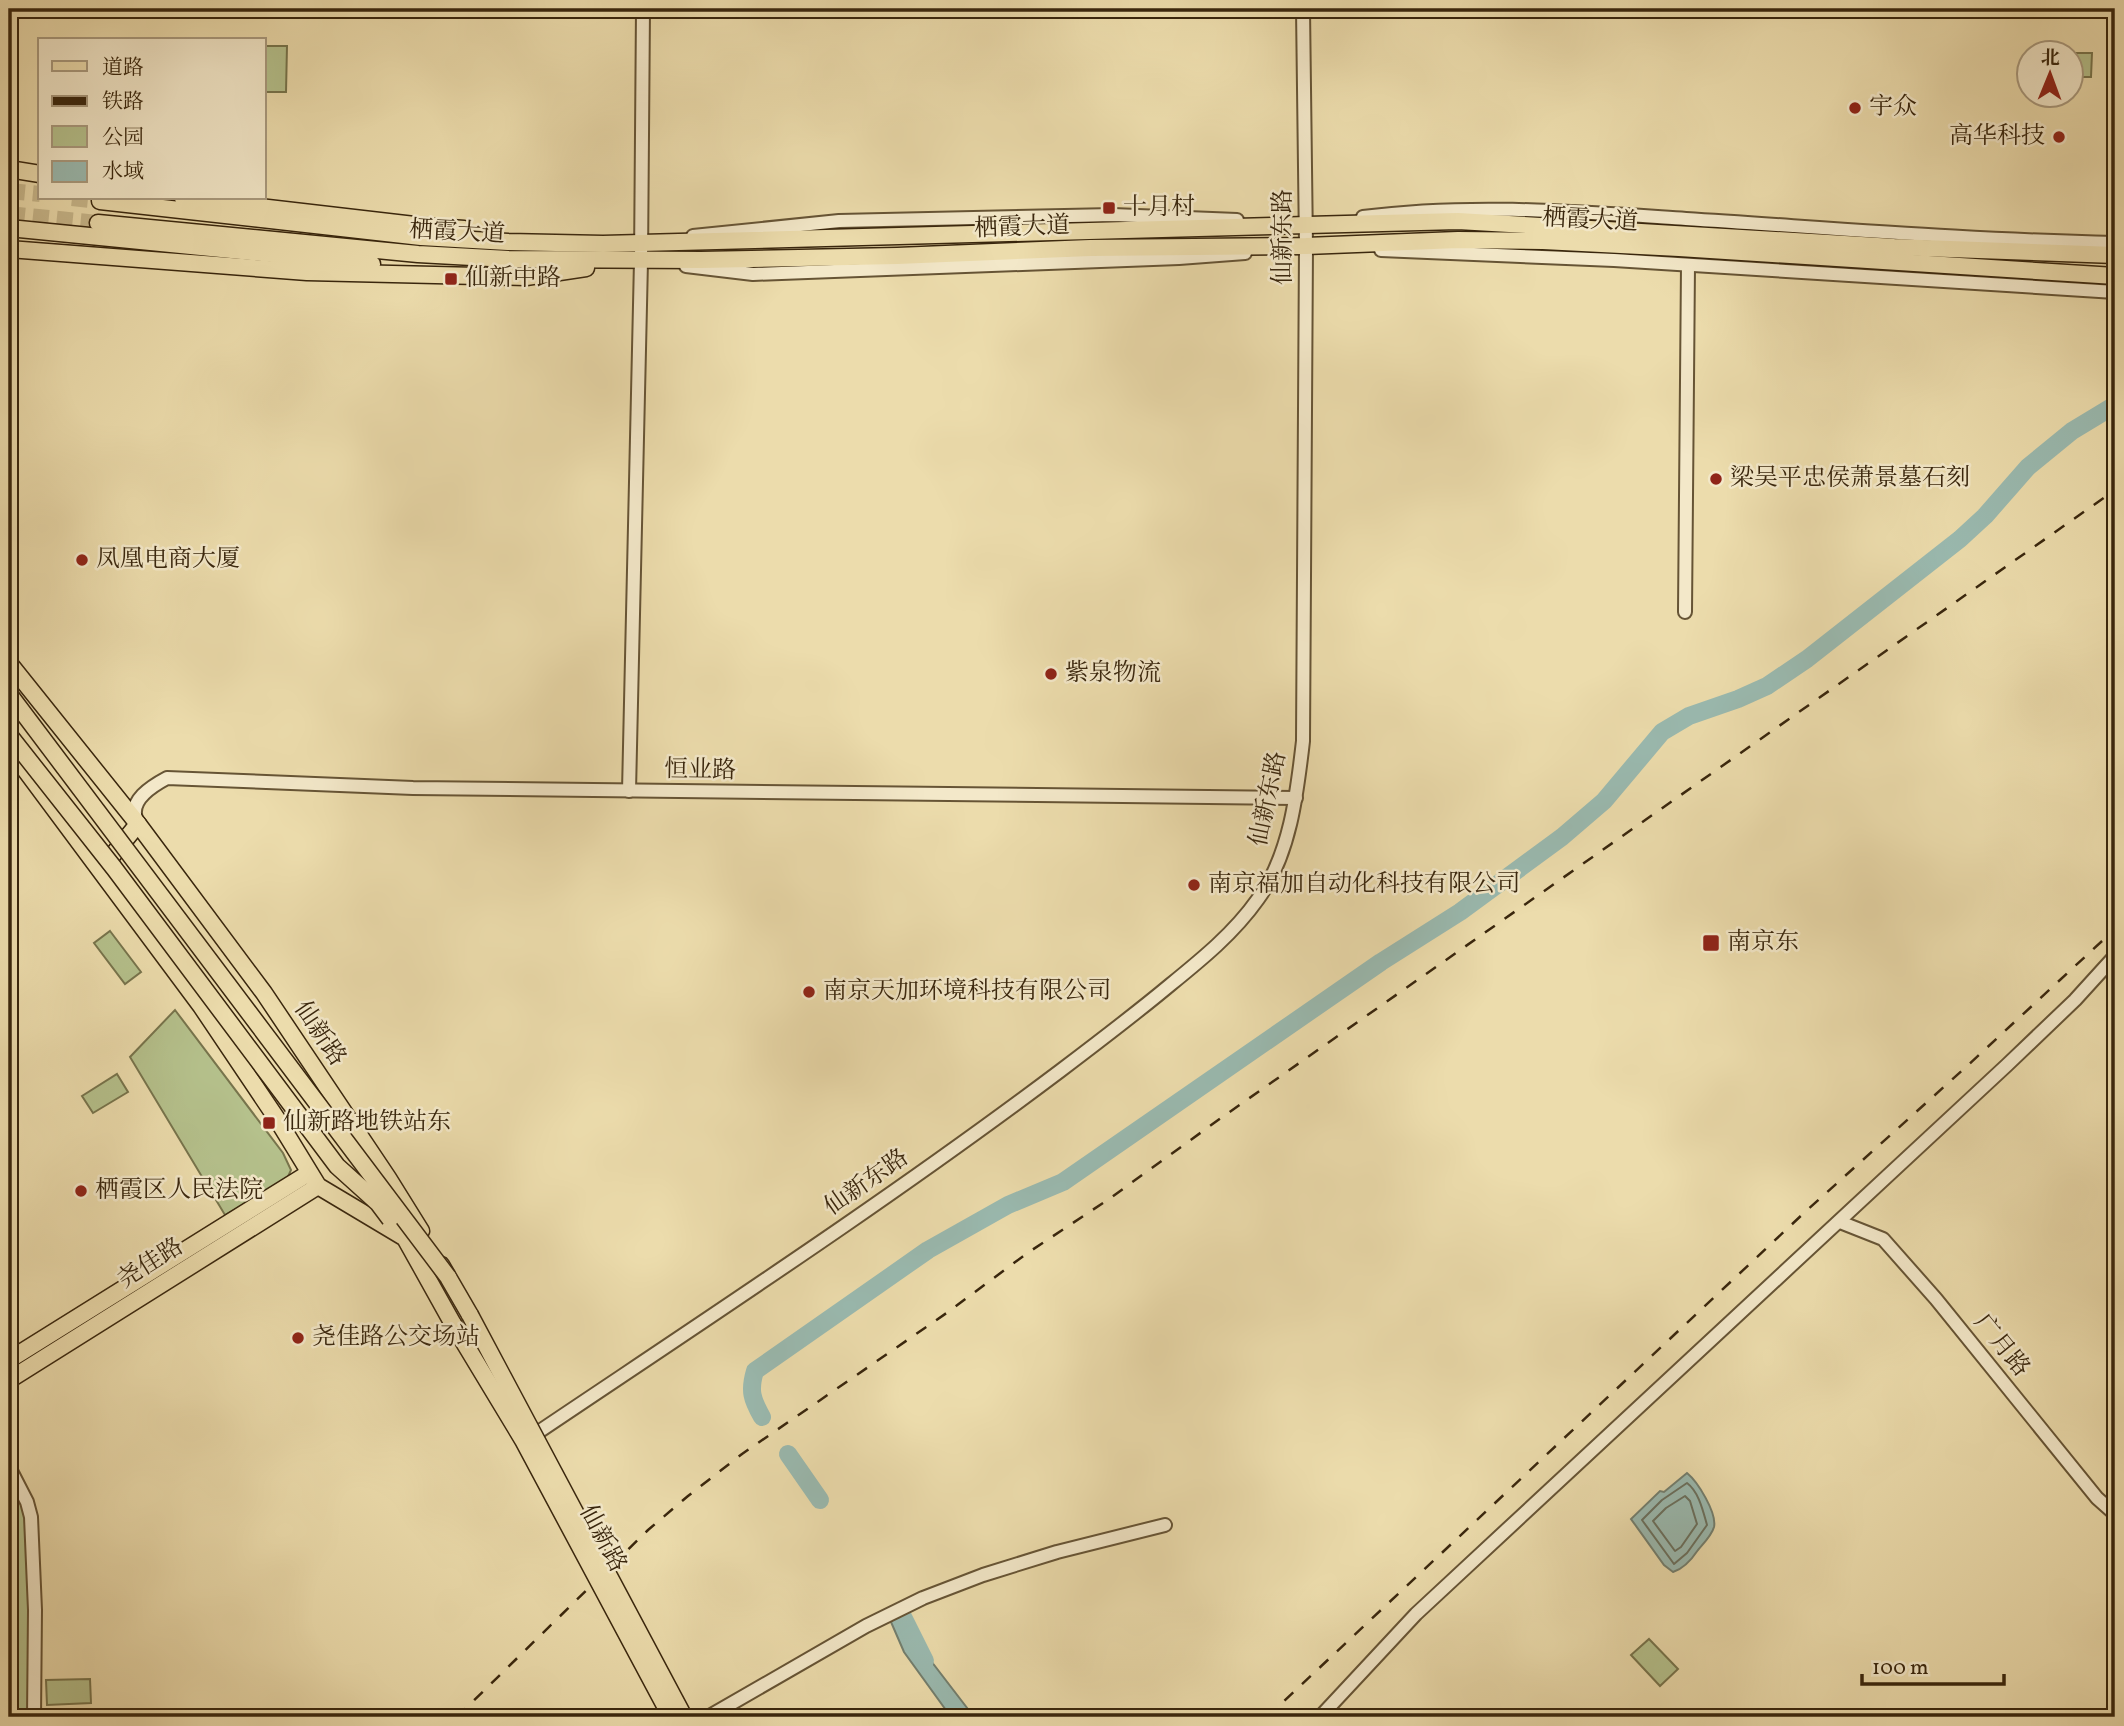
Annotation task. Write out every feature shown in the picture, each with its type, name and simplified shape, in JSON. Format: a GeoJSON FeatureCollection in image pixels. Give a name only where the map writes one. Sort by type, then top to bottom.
{"type":"FeatureCollection","features":[{"type":"Feature","properties":{"kind":"main road"},"geometry":{"type":"LineString","coordinates":[[9,171],[38,176]]}},
{"type":"Feature","properties":{"kind":"main road"},"geometry":{"type":"LineString","coordinates":[[200,200],[423,226],[641,243]]}},
{"type":"Feature","properties":{"kind":"main road","name":"栖霞大道"},"geometry":{"type":"LineString","coordinates":[[100,201],[421,237],[508,242],[641,243],[1458,221],[1894,247],[2115,255]]}},
{"type":"Feature","properties":{"kind":"main road","name":"栖霞大道"},"geometry":{"type":"LineString","coordinates":[[98,223],[418,254],[508,259],[641,261],[897,256],[1090,248],[1306,246],[1387,241],[1543,241],[2115,276]]}},
{"type":"Feature","properties":{"kind":"main road"},"geometry":{"type":"LineString","coordinates":[[9,228],[373,264],[443,275]]}},
{"type":"Feature","properties":{"kind":"main road"},"geometry":{"type":"LineString","coordinates":[[9,235],[443,275]]}},
{"type":"Feature","properties":{"kind":"main road"},"geometry":{"type":"LineString","coordinates":[[9,249],[307,272],[443,275],[526,276],[641,261]]}},
{"type":"Feature","properties":{"kind":"main road","name":"仙新路"},"geometry":{"type":"LineString","coordinates":[[9,663],[138,824],[264,993],[388,1178],[448,1277],[684,1717]]}},
{"type":"Feature","properties":{"kind":"main road","name":"仙新路"},"geometry":{"type":"LineString","coordinates":[[9,694],[448,1277]]}},
{"type":"Feature","properties":{"kind":"main road"},"geometry":{"type":"LineString","coordinates":[[9,711],[33,694]]}},
{"type":"Feature","properties":{"kind":"main road","name":"仙新路"},"geometry":{"type":"LineString","coordinates":[[9,735],[114,868],[337,1166],[378,1203],[405,1238],[523,1440],[671,1717]]}},
{"type":"Feature","properties":{"kind":"main road","name":"仙新路"},"geometry":{"type":"LineString","coordinates":[[9,748],[201,1006],[314,1179],[405,1238]]}},
{"type":"Feature","properties":{"kind":"main road"},"geometry":{"type":"LineString","coordinates":[[105,880],[103,867],[138,824]]}},
{"type":"Feature","properties":{"kind":"main road","name":"尧佳路"},"geometry":{"type":"LineString","coordinates":[[9,1360],[314,1179]]}},
{"type":"Feature","properties":{"kind":"main road","name":"尧佳路"},"geometry":{"type":"LineString","coordinates":[[9,1380],[314,1179]]}},
{"type":"Feature","properties":{"kind":"street"},"geometry":{"type":"LineString","coordinates":[[629,791],[641,261],[643,9]]}},
{"type":"Feature","properties":{"kind":"street","name":"仙新东路"},"geometry":{"type":"LineString","coordinates":[[534,1435],[772,1275],[1011,1108],[1116,1029],[1219,944],[1259,898],[1278,862],[1296,798],[1303,741],[1306,225],[1303,9]]}},
{"type":"Feature","properties":{"kind":"street"},"geometry":{"type":"LineString","coordinates":[[1306,225],[1405,212],[1470,209],[1620,215],[2031,242],[2115,243]]}},
{"type":"Feature","properties":{"kind":"street"},"geometry":{"type":"LineString","coordinates":[[1306,246],[1688,265],[2115,292]]}},
{"type":"Feature","properties":{"kind":"street"},"geometry":{"type":"LineString","coordinates":[[1685,612],[1688,265]]}},
{"type":"Feature","properties":{"kind":"street","name":"恒业路"},"geometry":{"type":"LineString","coordinates":[[138,824],[134,815],[136,802],[145,792],[167,778],[413,788],[1296,798]]}},
{"type":"Feature","properties":{"kind":"street"},"geometry":{"type":"LineString","coordinates":[[1320,1717],[1416,1614],[2076,1000],[2115,956]]}},
{"type":"Feature","properties":{"kind":"street","name":"广月路"},"geometry":{"type":"LineString","coordinates":[[1840,1222],[1883,1239],[1936,1299],[2089,1489],[2115,1514]]}},
{"type":"Feature","properties":{"kind":"street"},"geometry":{"type":"LineString","coordinates":[[9,1467],[27,1502],[31,1517],[35,1610],[34,1717]]}},
{"type":"Feature","properties":{"kind":"street"},"geometry":{"type":"LineString","coordinates":[[708,1717],[866,1626],[923,1598],[982,1575],[1057,1552],[1165,1525]]}},
{"type":"Feature","properties":{"kind":"green space"},"geometry":{"type":"Polygon","coordinates":[[[266,46],[287,46],[286,92],[266,92],[266,46]]]}},
{"type":"Feature","properties":{"kind":"green space"},"geometry":{"type":"Polygon","coordinates":[[[2086,53],[2092,53],[2091,77],[2086,77],[2086,53]]]}},
{"type":"Feature","properties":{"kind":"green space"},"geometry":{"type":"Polygon","coordinates":[[[110,931],[141,972],[125,984],[94,943],[110,931]]]}},
{"type":"Feature","properties":{"kind":"green space"},"geometry":{"type":"Polygon","coordinates":[[[175,1010],[283,1153],[291,1170],[286,1181],[225,1215],[130,1057],[175,1010]]]}},
{"type":"Feature","properties":{"kind":"green space"},"geometry":{"type":"Polygon","coordinates":[[[117,1074],[128,1092],[93,1113],[82,1096],[117,1074]]]}},
{"type":"Feature","properties":{"kind":"green space"},"geometry":{"type":"Polygon","coordinates":[[[9,1480],[26,1509],[30,1547],[30,1717],[9,1717],[9,1480]]]}},
{"type":"Feature","properties":{"kind":"green space"},"geometry":{"type":"Polygon","coordinates":[[[1649,1639],[1678,1669],[1660,1686],[1631,1655],[1649,1639]]]}},
{"type":"Feature","properties":{"kind":"green space"},"geometry":{"type":"Polygon","coordinates":[[[90,1679],[91,1703],[47,1705],[46,1680],[90,1679]]]}},
{"type":"Feature","properties":{"kind":"water"},"geometry":{"type":"Polygon","coordinates":[[[1687,1473],[1706,1498],[1713,1514],[1714,1527],[1690,1560],[1673,1572],[1664,1565],[1631,1519],[1660,1491],[1664,1492],[1687,1473]]]}},
{"type":"Feature","properties":{"kind":"water"},"geometry":{"type":"Polygon","coordinates":[[[895,1614],[974,1717],[951,1717],[904,1652],[891,1622],[895,1614]]]}},
{"type":"Feature","properties":{"kind":"waterway"},"geometry":{"type":"LineString","coordinates":[[762,1417],[752,1395],[755,1371],[928,1250],[1008,1205],[1063,1182],[1381,962],[1460,912],[1562,837],[1604,801],[1662,732],[1689,716],[1767,686],[1807,659],[1960,539],[1985,516],[2028,467],[2072,431],[2115,405]]}},
{"type":"Feature","properties":{"kind":"waterway"},"geometry":{"type":"LineString","coordinates":[[788,1454],[820,1500]]}},
{"type":"Feature","properties":{"kind":"waterway"},"geometry":{"type":"LineString","coordinates":[[902,1615],[925,1661]]}},
{"type":"Feature","properties":{"kind":"tunnel"},"geometry":{"type":"LineString","coordinates":[[9,191],[38,194]]}},
{"type":"Feature","properties":{"kind":"tunnel"},"geometry":{"type":"LineString","coordinates":[[91,200],[100,201]]}},
{"type":"Feature","properties":{"kind":"tunnel"},"geometry":{"type":"LineString","coordinates":[[9,214],[98,223]]}},
{"type":"Feature","properties":{"kind":"railway"},"geometry":{"type":"LineString","coordinates":[[457,1717],[648,1530],[742,1454],[948,1312],[1026,1254],[1109,1199],[2115,490]]}},
{"type":"Feature","properties":{"kind":"railway"},"geometry":{"type":"LineString","coordinates":[[1267,1717],[1805,1212],[2115,929]]}},
{"type":"Feature","properties":{"kind":"place","name":"宇众"},"geometry":{"type":"Point","coordinates":[1855,108]}},
{"type":"Feature","properties":{"kind":"place","name":"高华科技"},"geometry":{"type":"Point","coordinates":[2059,137]}},
{"type":"Feature","properties":{"kind":"place","name":"十月村"},"geometry":{"type":"Point","coordinates":[1109,208]}},
{"type":"Feature","properties":{"kind":"place","name":"仙新中路"},"geometry":{"type":"Point","coordinates":[451,279]}},
{"type":"Feature","properties":{"kind":"place","name":"梁吴平忠侯萧景墓石刻"},"geometry":{"type":"Point","coordinates":[1716,479]}},
{"type":"Feature","properties":{"kind":"place","name":"凤凰电商大厦"},"geometry":{"type":"Point","coordinates":[82,560]}},
{"type":"Feature","properties":{"kind":"place","name":"紫泉物流"},"geometry":{"type":"Point","coordinates":[1051,674]}},
{"type":"Feature","properties":{"kind":"place","name":"南京福加自动化科技有限公司"},"geometry":{"type":"Point","coordinates":[1194,885]}},
{"type":"Feature","properties":{"kind":"place","name":"南京东"},"geometry":{"type":"Point","coordinates":[1711,943]}},
{"type":"Feature","properties":{"kind":"place","name":"南京天加环境科技有限公司"},"geometry":{"type":"Point","coordinates":[809,992]}},
{"type":"Feature","properties":{"kind":"place","name":"仙新路地铁站东"},"geometry":{"type":"Point","coordinates":[269,1123]}},
{"type":"Feature","properties":{"kind":"place","name":"栖霞区人民法院"},"geometry":{"type":"Point","coordinates":[81,1191]}},
{"type":"Feature","properties":{"kind":"place","name":"尧佳路公交场站"},"geometry":{"type":"Point","coordinates":[298,1338]}}]}
